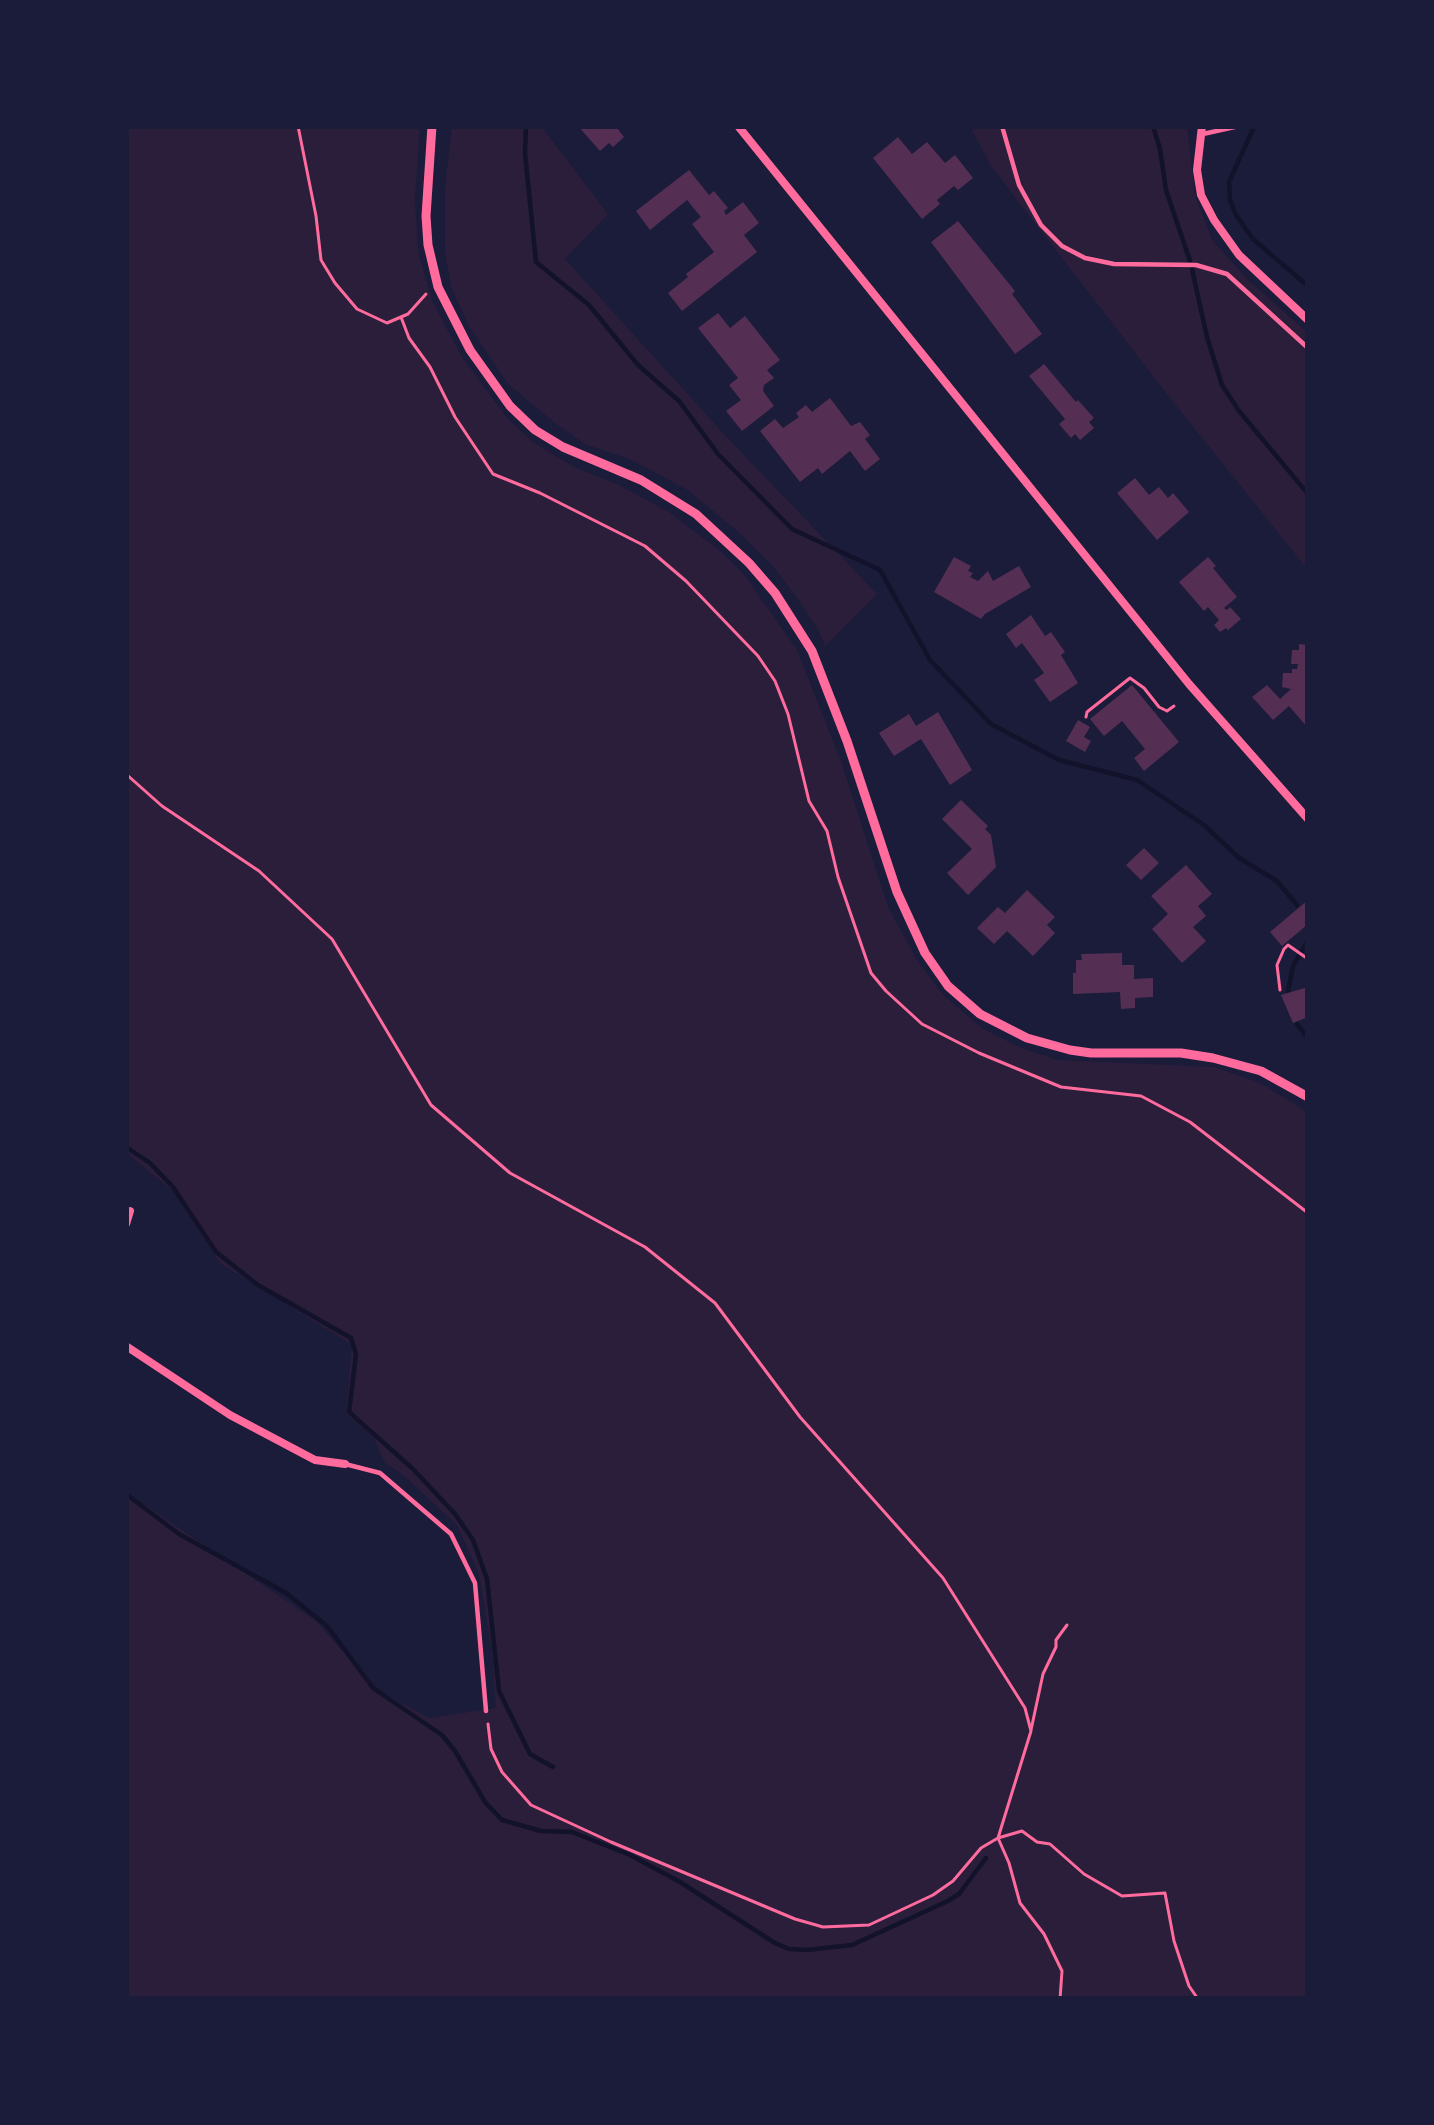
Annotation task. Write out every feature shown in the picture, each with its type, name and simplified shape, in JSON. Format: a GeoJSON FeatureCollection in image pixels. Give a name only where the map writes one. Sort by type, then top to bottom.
{"type":"FeatureCollection","features":[{"type":"Feature","properties":{"kind":"street"},"geometry":{"type":"LineString","coordinates":[[432,126],[428,245],[449,314],[470,350],[521,418],[563,447],[641,479],[696,514],[770,586],[812,651],[912,928],[934,968],[957,994],[992,1021],[1047,1044],[1091,1053],[1181,1053],[1213,1058],[1261,1071],[1308,1097]]}},
{"type":"Feature","properties":{"kind":"street"},"geometry":{"type":"LineString","coordinates":[[738,126],[1189,684],[1308,819]]}},
{"type":"Feature","properties":{"kind":"street"},"geometry":{"type":"LineString","coordinates":[[1202,130],[1197,170],[1201,195],[1214,220],[1239,255],[1308,320]]}},
{"type":"Feature","properties":{"kind":"street"},"geometry":{"type":"LineString","coordinates":[[126,1224],[130,1211]]}},
{"type":"Feature","properties":{"kind":"street"},"geometry":{"type":"LineString","coordinates":[[126,1346],[230,1415],[315,1460],[345,1464]]}},
{"type":"Feature","properties":{"kind":"lane"},"geometry":{"type":"LineString","coordinates":[[1001,126],[1019,185],[1041,225],[1062,246],[1085,258],[1114,264],[1196,265],[1227,274],[1308,348]]}},
{"type":"Feature","properties":{"kind":"lane"},"geometry":{"type":"LineString","coordinates":[[1202,130],[1238,126]]}},
{"type":"Feature","properties":{"kind":"lane"},"geometry":{"type":"LineString","coordinates":[[345,1464],[380,1473],[451,1534],[475,1583],[486,1711]]}},
{"type":"Feature","properties":{"kind":"path"},"geometry":{"type":"LineString","coordinates":[[298,126],[321,260],[357,309],[387,323],[412,311],[436,281]]}},
{"type":"Feature","properties":{"kind":"path"},"geometry":{"type":"LineString","coordinates":[[401,317],[455,417],[493,474],[645,547],[686,581],[758,656],[775,681],[788,714],[808,801],[827,831],[871,973],[886,991],[922,1024],[1061,1087],[1141,1096],[1190,1122],[1308,1213]]}},
{"type":"Feature","properties":{"kind":"path"},"geometry":{"type":"LineString","coordinates":[[1086,717],[1130,678],[1159,707],[1167,711],[1174,706]]}},
{"type":"Feature","properties":{"kind":"path"},"geometry":{"type":"LineString","coordinates":[[126,774],[162,806],[259,871],[332,939],[431,1105],[510,1173],[645,1247],[715,1304],[800,1417],[943,1578],[1025,1708],[1030,1731]]}},
{"type":"Feature","properties":{"kind":"path"},"geometry":{"type":"LineString","coordinates":[[1280,990],[1280,956],[1288,945],[1308,959]]}},
{"type":"Feature","properties":{"kind":"path"},"geometry":{"type":"LineString","coordinates":[[1060,1999],[1063,1971],[1044,1934],[1020,1903],[998,1838],[1042,1674],[1067,1625]]}},
{"type":"Feature","properties":{"kind":"path"},"geometry":{"type":"LineString","coordinates":[[486,1711],[491,1749],[502,1772],[531,1805],[631,1851],[823,1927],[869,1925],[933,1895],[953,1881],[981,1848],[1022,1831],[1050,1844],[1084,1874],[1122,1896],[1165,1893],[1174,1941],[1198,1999]]}},
{"type":"Feature","properties":{"kind":"shaded area"},"geometry":{"type":"Polygon","coordinates":[[[126,126],[420,126],[415,199],[418,251],[432,301],[462,357],[507,418],[533,442],[669,512],[746,577],[797,650],[842,764],[888,907],[943,995],[982,1028],[1058,1060],[1214,1067],[1260,1083],[1308,1112],[1308,1999],[126,1999],[126,1492],[316,1621],[377,1690],[429,1718],[496,1708],[479,1574],[457,1525],[385,1463],[374,1438],[346,1414],[352,1345],[220,1263],[173,1191],[126,1153],[126,126]]]}},
{"type":"Feature","properties":{"kind":"shaded area"},"geometry":{"type":"Polygon","coordinates":[[[452,126],[541,126],[608,214],[565,259],[877,594],[825,646],[772,565],[688,490],[630,459],[585,444],[509,385],[469,326],[451,287],[445,253],[445,188],[452,126]]]}},
{"type":"Feature","properties":{"kind":"shaded area"},"geometry":{"type":"Polygon","coordinates":[[[970,126],[1187,126],[1195,195],[1212,240],[1248,280],[1308,333],[1308,570],[991,166],[970,126]]]}},
{"type":"Feature","properties":{"kind":"building"},"geometry":{"type":"Polygon","coordinates":[[[578,126],[619,126],[624,137],[600,151],[578,126]]]}},
{"type":"Feature","properties":{"kind":"building"},"geometry":{"type":"Polygon","coordinates":[[[898,137],[912,154],[927,142],[945,163],[955,155],[973,178],[958,190],[954,186],[922,219],[873,158],[898,137]]]}},
{"type":"Feature","properties":{"kind":"building"},"geometry":{"type":"Polygon","coordinates":[[[689,170],[709,195],[714,191],[728,208],[726,215],[743,202],[759,223],[744,235],[757,252],[682,311],[668,293],[714,252],[692,224],[701,217],[687,200],[650,230],[636,211],[689,170]]]}},
{"type":"Feature","properties":{"kind":"building"},"geometry":{"type":"Polygon","coordinates":[[[958,221],[1015,291],[1012,294],[1042,334],[1015,354],[931,242],[958,221]]]}},
{"type":"Feature","properties":{"kind":"building"},"geometry":{"type":"Polygon","coordinates":[[[718,313],[730,328],[745,316],[780,360],[767,370],[774,378],[763,391],[774,406],[742,431],[726,411],[741,400],[729,385],[738,378],[698,328],[718,313]]]}},
{"type":"Feature","properties":{"kind":"building"},"geometry":{"type":"Polygon","coordinates":[[[1044,364],[1094,418],[1089,422],[1094,428],[1080,440],[1075,434],[1071,438],[1059,424],[1065,419],[1029,376],[1044,364]]]}},
{"type":"Feature","properties":{"kind":"building"},"geometry":{"type":"Polygon","coordinates":[[[830,398],[851,426],[860,422],[870,435],[865,439],[880,459],[865,471],[850,451],[822,474],[818,468],[800,482],[760,431],[775,419],[783,428],[806,405],[812,412],[830,398]]]}},
{"type":"Feature","properties":{"kind":"building"},"geometry":{"type":"Polygon","coordinates":[[[1135,478],[1149,495],[1159,487],[1168,498],[1173,493],[1189,512],[1157,540],[1117,493],[1135,478]]]}},
{"type":"Feature","properties":{"kind":"building"},"geometry":{"type":"Polygon","coordinates":[[[954,557],[971,566],[970,577],[978,581],[988,571],[993,581],[1019,566],[1031,587],[981,619],[934,592],[954,557]]]}},
{"type":"Feature","properties":{"kind":"building"},"geometry":{"type":"Polygon","coordinates":[[[1208,557],[1237,597],[1224,608],[1230,607],[1241,619],[1220,632],[1214,625],[1219,620],[1208,607],[1204,611],[1179,582],[1208,557]]]}},
{"type":"Feature","properties":{"kind":"building"},"geometry":{"type":"Polygon","coordinates":[[[1031,615],[1045,636],[1051,632],[1065,652],[1061,655],[1078,683],[1050,702],[1034,680],[1044,673],[1022,643],[1016,648],[1006,634],[1031,615]]]}},
{"type":"Feature","properties":{"kind":"building"},"geometry":{"type":"Polygon","coordinates":[[[1299,644],[1308,645],[1308,728],[1289,706],[1273,720],[1252,697],[1267,685],[1280,699],[1291,689],[1282,687],[1283,673],[1297,669],[1298,664],[1291,664],[1292,650],[1299,650],[1299,644]]]}},
{"type":"Feature","properties":{"kind":"building"},"geometry":{"type":"Polygon","coordinates":[[[1132,685],[1179,742],[1144,771],[1134,758],[1145,749],[1122,721],[1104,736],[1090,719],[1132,685]]]}},
{"type":"Feature","properties":{"kind":"building"},"geometry":{"type":"Polygon","coordinates":[[[938,712],[972,770],[950,785],[921,739],[894,756],[879,733],[909,714],[916,726],[938,712]]]}},
{"type":"Feature","properties":{"kind":"building"},"geometry":{"type":"Polygon","coordinates":[[[1078,720],[1090,727],[1084,737],[1091,741],[1085,752],[1066,741],[1078,720]]]}},
{"type":"Feature","properties":{"kind":"building"},"geometry":{"type":"Polygon","coordinates":[[[961,800],[988,826],[996,867],[968,895],[947,873],[972,849],[942,819],[961,800]]]}},
{"type":"Feature","properties":{"kind":"building"},"geometry":{"type":"Polygon","coordinates":[[[1144,848],[1159,863],[1141,880],[1126,865],[1144,848]]]}},
{"type":"Feature","properties":{"kind":"building"},"geometry":{"type":"Polygon","coordinates":[[[1186,865],[1212,894],[1198,906],[1206,916],[1193,927],[1206,941],[1182,963],[1152,929],[1168,914],[1151,896],[1186,865]]]}},
{"type":"Feature","properties":{"kind":"building"},"geometry":{"type":"Polygon","coordinates":[[[1027,890],[1055,917],[1047,925],[1055,933],[1033,956],[1007,931],[994,944],[977,928],[998,907],[1005,913],[1027,890]]]}},
{"type":"Feature","properties":{"kind":"building"},"geometry":{"type":"Polygon","coordinates":[[[1308,900],[1308,924],[1282,946],[1270,932],[1308,900]]]}},
{"type":"Feature","properties":{"kind":"building"},"geometry":{"type":"Polygon","coordinates":[[[1122,953],[1122,965],[1134,965],[1134,979],[1153,978],[1153,997],[1135,998],[1135,1008],[1121,1009],[1120,992],[1073,994],[1073,973],[1081,954],[1122,953]]]}},
{"type":"Feature","properties":{"kind":"building"},"geometry":{"type":"Polygon","coordinates":[[[1308,987],[1308,1017],[1293,1023],[1281,995],[1308,987]]]}},
{"type":"Feature","properties":{"kind":"waterway"},"geometry":{"type":"LineString","coordinates":[[526,126],[536,262],[589,305],[638,365],[679,401],[718,454],[792,529],[880,570],[930,660],[991,724],[1059,760],[1137,780],[1277,881],[1297,905]]}},
{"type":"Feature","properties":{"kind":"waterway"},"geometry":{"type":"LineString","coordinates":[[1153,126],[1166,190],[1190,261]]}},
{"type":"Feature","properties":{"kind":"waterway"},"geometry":{"type":"LineString","coordinates":[[1254,127],[1229,182],[1230,200],[1253,239],[1308,286]]}},
{"type":"Feature","properties":{"kind":"waterway"},"geometry":{"type":"LineString","coordinates":[[1192,269],[1222,385],[1308,494]]}},
{"type":"Feature","properties":{"kind":"waterway"},"geometry":{"type":"LineString","coordinates":[[1288,991],[1293,966],[1308,940]]}},
{"type":"Feature","properties":{"kind":"waterway"},"geometry":{"type":"LineString","coordinates":[[1297,1024],[1308,1039]]}},
{"type":"Feature","properties":{"kind":"waterway"},"geometry":{"type":"LineString","coordinates":[[126,1147],[173,1187],[216,1252],[258,1285],[351,1338],[356,1354],[349,1412],[413,1469],[473,1540],[487,1579],[499,1691],[530,1754],[553,1767]]}},
{"type":"Feature","properties":{"kind":"waterway"},"geometry":{"type":"LineString","coordinates":[[126,1494],[179,1534],[286,1593],[327,1626],[373,1688],[442,1735],[502,1820],[541,1831],[572,1832],[630,1855],[789,1949],[852,1945],[948,1901],[959,1894],[986,1858]]}}]}
